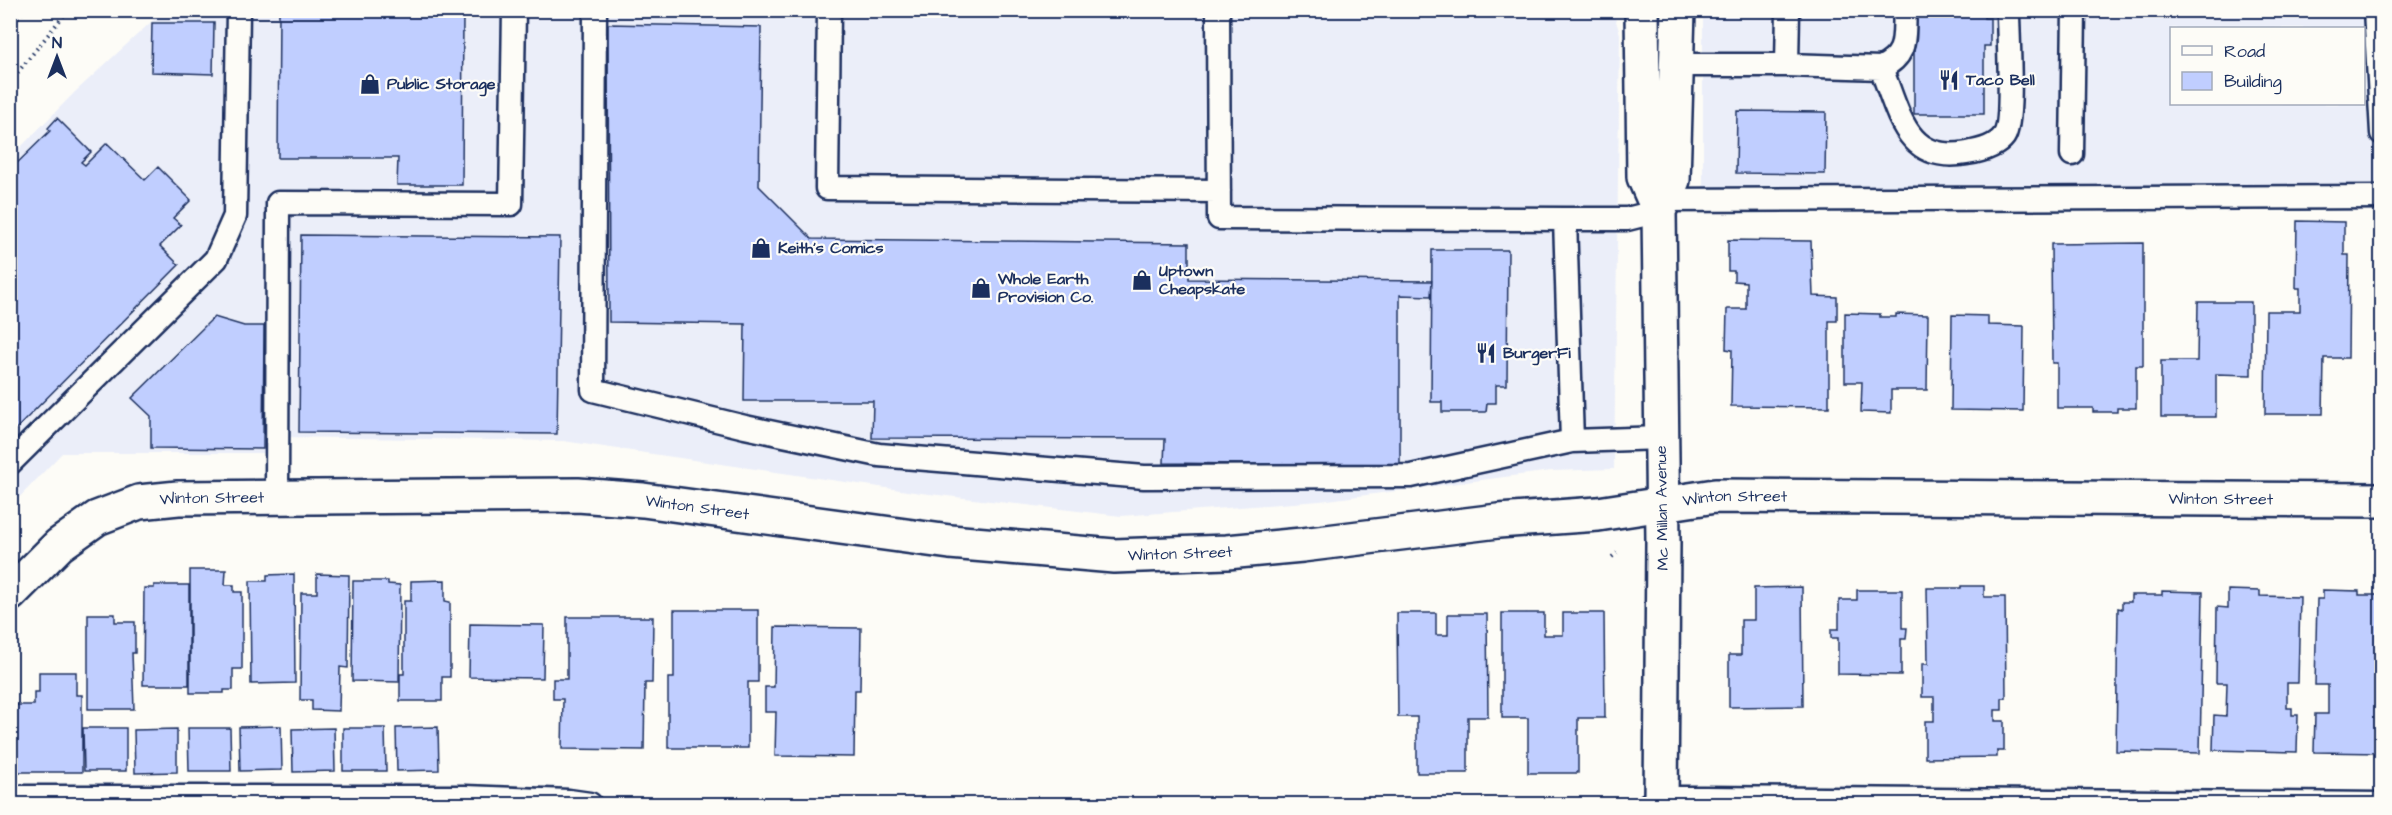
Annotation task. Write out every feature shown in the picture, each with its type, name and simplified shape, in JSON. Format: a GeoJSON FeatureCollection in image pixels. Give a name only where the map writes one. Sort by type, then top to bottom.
{"type":"FeatureCollection","features":[{"type":"Feature","properties":{"kind":"street","name":"Mc Millan Avenue"},"geometry":{"type":"LineString","coordinates":[[1642,10],[1644,177],[1659,203],[1663,504],[1657,802]]}},
{"type":"Feature","properties":{"kind":"street","name":"Mc Millan Avenue"},"geometry":{"type":"LineString","coordinates":[[1659,203],[1673,180],[1678,10]]}},
{"type":"Feature","properties":{"kind":"street","name":"Winton Street"},"geometry":{"type":"LineString","coordinates":[[10,594],[59,545],[98,518],[139,502],[178,498],[578,495],[643,500],[950,542],[1114,556],[1227,552],[1292,546],[1498,521],[1598,514],[1715,496],[2382,500]]}},
{"type":"Feature","properties":{"kind":"lane"},"geometry":{"type":"LineString","coordinates":[[10,463],[216,259],[235,216],[238,10]]}},
{"type":"Feature","properties":{"kind":"lane"},"geometry":{"type":"LineString","coordinates":[[277,498],[278,203],[511,204],[514,10]]}},
{"type":"Feature","properties":{"kind":"lane"},"geometry":{"type":"LineString","coordinates":[[595,10],[593,390],[745,427],[879,455],[1144,477],[1411,476],[1572,441],[1661,438]]}},
{"type":"Feature","properties":{"kind":"lane"},"geometry":{"type":"LineString","coordinates":[[829,10],[827,188],[1219,190]]}},
{"type":"Feature","properties":{"kind":"lane"},"geometry":{"type":"LineString","coordinates":[[1218,10],[1219,218],[1627,219],[1659,203],[2382,197]]}},
{"type":"Feature","properties":{"kind":"lane"},"geometry":{"type":"LineString","coordinates":[[1787,65],[1788,10]]}},
{"type":"Feature","properties":{"kind":"lane"},"geometry":{"type":"LineString","coordinates":[[1677,65],[1881,68],[1894,61],[1902,50],[1905,10]]}},
{"type":"Feature","properties":{"kind":"lane"},"geometry":{"type":"LineString","coordinates":[[1881,68],[1905,129],[1914,141],[1930,152],[1955,155],[1984,150],[2004,136],[2009,118],[2008,13],[2006,10]]}},
{"type":"Feature","properties":{"kind":"lane"},"geometry":{"type":"LineString","coordinates":[[2072,154],[2074,10]]}},
{"type":"Feature","properties":{"kind":"lane"},"geometry":{"type":"LineString","coordinates":[[2375,10],[2382,133]]}},
{"type":"Feature","properties":{"kind":"lane"},"geometry":{"type":"LineString","coordinates":[[1565,219],[1572,441]]}},
{"type":"Feature","properties":{"kind":"lane"},"geometry":{"type":"LineString","coordinates":[[10,798],[465,796],[590,804]]}},
{"type":"Feature","properties":{"kind":"lane"},"geometry":{"type":"LineString","coordinates":[[1657,802],[2382,804]]}},
{"type":"Feature","properties":{"kind":"path"},"geometry":{"type":"LineString","coordinates":[[10,27],[24,10]]}},
{"type":"Feature","properties":{"kind":"path"},"geometry":{"type":"LineString","coordinates":[[10,82],[12,75],[68,10]]}},
{"type":"Feature","properties":{"kind":"path"},"geometry":{"type":"LineString","coordinates":[[1612,557],[1617,553]]}},
{"type":"Feature","properties":{"kind":"shaded area"},"geometry":{"type":"Polygon","coordinates":[[[163,11],[1613,11],[1620,34],[1614,469],[1551,471],[1320,501],[1121,516],[921,493],[563,441],[276,437],[276,453],[62,453],[11,506],[11,157],[75,92],[163,11]]]}},
{"type":"Feature","properties":{"kind":"shaded area"},"geometry":{"type":"Polygon","coordinates":[[[1703,11],[2381,11],[2381,187],[1703,188],[1703,11]]]}},
{"type":"Feature","properties":{"kind":"building","name":"Public Storage"},"geometry":{"type":"Polygon","coordinates":[[[279,10],[463,10],[462,185],[397,185],[398,158],[278,158],[279,10]]]}},
{"type":"Feature","properties":{"kind":"building","name":"Taco Bell"},"geometry":{"type":"Polygon","coordinates":[[[1960,11],[1984,13],[1984,18],[1990,18],[1990,46],[1984,46],[1984,114],[1914,114],[1914,13],[1960,11]]]}},
{"type":"Feature","properties":{"kind":"building"},"geometry":{"type":"Polygon","coordinates":[[[152,23],[214,23],[213,74],[151,72],[152,23]]]}},
{"type":"Feature","properties":{"kind":"building"},"geometry":{"type":"Polygon","coordinates":[[[608,24],[761,27],[759,186],[812,239],[1189,243],[1189,279],[1432,281],[1431,296],[1400,295],[1400,466],[1164,463],[1165,439],[872,438],[873,401],[744,401],[745,324],[609,322],[608,24]]]}},
{"type":"Feature","properties":{"kind":"building"},"geometry":{"type":"Polygon","coordinates":[[[1737,111],[1826,112],[1825,174],[1736,173],[1737,111]]]}},
{"type":"Feature","properties":{"kind":"building"},"geometry":{"type":"Polygon","coordinates":[[[57,118],[91,152],[81,162],[85,165],[107,143],[145,180],[158,167],[191,200],[173,218],[181,225],[160,246],[179,265],[10,435],[10,170],[50,131],[48,128],[57,118]]]}},
{"type":"Feature","properties":{"kind":"building"},"geometry":{"type":"Polygon","coordinates":[[[2297,221],[2344,222],[2344,255],[2349,255],[2348,358],[2324,358],[2323,414],[2265,414],[2266,311],[2300,311],[2300,288],[2296,288],[2297,221]]]}},
{"type":"Feature","properties":{"kind":"building"},"geometry":{"type":"Polygon","coordinates":[[[301,235],[560,237],[557,434],[299,432],[301,235]]]}},
{"type":"Feature","properties":{"kind":"building"},"geometry":{"type":"Polygon","coordinates":[[[1728,240],[1811,241],[1813,296],[1837,297],[1837,321],[1829,321],[1829,407],[1731,406],[1732,350],[1726,349],[1727,309],[1746,309],[1746,282],[1734,281],[1734,271],[1728,271],[1728,240]]]}},
{"type":"Feature","properties":{"kind":"building"},"geometry":{"type":"Polygon","coordinates":[[[2143,243],[2143,366],[2136,366],[2136,408],[2117,408],[2117,412],[2093,412],[2093,408],[2057,408],[2057,363],[2052,363],[2051,244],[2143,243]]]}},
{"type":"Feature","properties":{"kind":"building"},"geometry":{"type":"Polygon","coordinates":[[[1432,250],[1508,250],[1507,385],[1496,385],[1496,403],[1487,403],[1486,412],[1442,412],[1442,402],[1431,402],[1432,250]]]}},
{"type":"Feature","properties":{"kind":"building"},"geometry":{"type":"Polygon","coordinates":[[[2198,302],[2251,302],[2251,375],[2216,374],[2216,417],[2161,417],[2161,361],[2197,361],[2198,302]]]}},
{"type":"Feature","properties":{"kind":"building"},"geometry":{"type":"Polygon","coordinates":[[[1845,313],[1880,314],[1880,317],[1896,317],[1896,314],[1928,315],[1927,390],[1891,390],[1891,413],[1861,412],[1862,382],[1845,382],[1845,313]]]}},
{"type":"Feature","properties":{"kind":"building"},"geometry":{"type":"Polygon","coordinates":[[[1952,315],[1988,316],[1988,325],[2024,326],[2023,411],[1951,410],[1952,315]]]}},
{"type":"Feature","properties":{"kind":"building"},"geometry":{"type":"Polygon","coordinates":[[[214,317],[244,326],[264,326],[263,449],[151,448],[151,416],[132,398],[214,317]]]}},
{"type":"Feature","properties":{"kind":"building"},"geometry":{"type":"Polygon","coordinates":[[[190,570],[226,570],[225,585],[234,585],[234,592],[242,592],[242,669],[233,669],[233,690],[224,690],[224,693],[190,693],[190,570]]]}},
{"type":"Feature","properties":{"kind":"building"},"geometry":{"type":"Polygon","coordinates":[[[294,574],[295,683],[251,684],[250,581],[267,581],[267,575],[294,574]]]}},
{"type":"Feature","properties":{"kind":"building"},"geometry":{"type":"Polygon","coordinates":[[[317,574],[349,575],[348,668],[340,667],[339,711],[312,710],[312,700],[300,700],[301,593],[317,593],[317,574]]]}},
{"type":"Feature","properties":{"kind":"building"},"geometry":{"type":"Polygon","coordinates":[[[445,580],[445,601],[450,602],[450,677],[442,677],[442,701],[400,701],[400,674],[404,674],[404,601],[411,601],[411,581],[445,580]]]}},
{"type":"Feature","properties":{"kind":"building"},"geometry":{"type":"Polygon","coordinates":[[[353,581],[388,581],[388,584],[400,585],[399,682],[352,681],[353,581]]]}},
{"type":"Feature","properties":{"kind":"building"},"geometry":{"type":"Polygon","coordinates":[[[154,585],[189,585],[189,685],[143,685],[144,588],[154,588],[154,585]]]}},
{"type":"Feature","properties":{"kind":"building"},"geometry":{"type":"Polygon","coordinates":[[[1961,586],[1984,586],[1984,597],[2005,597],[2006,698],[2002,698],[2002,710],[1995,710],[1995,721],[2004,721],[2004,751],[1997,751],[1997,757],[1925,758],[1925,721],[1934,721],[1934,697],[1922,697],[1922,664],[1928,664],[1927,588],[1961,588],[1961,586]]]}},
{"type":"Feature","properties":{"kind":"building"},"geometry":{"type":"Polygon","coordinates":[[[1802,587],[1803,706],[1729,707],[1729,655],[1741,655],[1741,620],[1754,620],[1754,588],[1802,587]]]}},
{"type":"Feature","properties":{"kind":"building"},"geometry":{"type":"Polygon","coordinates":[[[1857,590],[1902,590],[1902,628],[1907,628],[1906,639],[1901,639],[1901,675],[1838,674],[1838,638],[1831,638],[1831,629],[1839,629],[1839,600],[1857,600],[1857,590]]]}},
{"type":"Feature","properties":{"kind":"building"},"geometry":{"type":"Polygon","coordinates":[[[2228,590],[2260,591],[2260,596],[2300,597],[2298,683],[2287,683],[2287,708],[2292,708],[2292,715],[2298,715],[2297,752],[2213,750],[2214,715],[2226,716],[2227,683],[2216,683],[2217,607],[2228,608],[2228,590]]]}},
{"type":"Feature","properties":{"kind":"building"},"geometry":{"type":"Polygon","coordinates":[[[2323,590],[2359,591],[2359,595],[2382,595],[2382,753],[2314,752],[2315,714],[2328,714],[2328,685],[2315,685],[2317,599],[2323,599],[2323,590]]]}},
{"type":"Feature","properties":{"kind":"building"},"geometry":{"type":"Polygon","coordinates":[[[2162,591],[2203,592],[2200,753],[2116,751],[2118,608],[2122,609],[2122,602],[2131,602],[2131,595],[2162,595],[2162,591]]]}},
{"type":"Feature","properties":{"kind":"building"},"geometry":{"type":"Polygon","coordinates":[[[674,610],[758,610],[758,682],[748,682],[748,748],[668,748],[668,678],[674,678],[674,610]]]}},
{"type":"Feature","properties":{"kind":"building"},"geometry":{"type":"Polygon","coordinates":[[[1397,613],[1436,613],[1436,635],[1448,635],[1448,614],[1487,614],[1488,717],[1468,717],[1468,773],[1417,773],[1417,717],[1398,717],[1397,613]]]}},
{"type":"Feature","properties":{"kind":"building"},"geometry":{"type":"Polygon","coordinates":[[[1502,613],[1544,613],[1544,635],[1563,635],[1563,613],[1604,613],[1605,718],[1578,718],[1578,773],[1528,773],[1528,718],[1502,718],[1502,613]]]}},
{"type":"Feature","properties":{"kind":"building"},"geometry":{"type":"Polygon","coordinates":[[[88,614],[115,614],[115,622],[135,622],[135,653],[132,653],[134,709],[88,709],[88,614]]]}},
{"type":"Feature","properties":{"kind":"building"},"geometry":{"type":"Polygon","coordinates":[[[567,617],[653,617],[652,683],[645,683],[644,750],[562,749],[563,699],[553,699],[553,679],[567,679],[567,617]]]}},
{"type":"Feature","properties":{"kind":"building"},"geometry":{"type":"Polygon","coordinates":[[[470,624],[544,625],[543,678],[469,677],[470,624]]]}},
{"type":"Feature","properties":{"kind":"building"},"geometry":{"type":"Polygon","coordinates":[[[775,627],[861,628],[860,690],[855,690],[854,757],[775,756],[776,712],[765,712],[765,687],[774,687],[775,627]]]}},
{"type":"Feature","properties":{"kind":"building"},"geometry":{"type":"Polygon","coordinates":[[[39,672],[76,672],[76,695],[82,695],[82,772],[10,772],[10,705],[34,705],[34,692],[39,692],[39,672]]]}},
{"type":"Feature","properties":{"kind":"building"},"geometry":{"type":"Polygon","coordinates":[[[281,726],[282,770],[240,771],[239,727],[281,726]]]}},
{"type":"Feature","properties":{"kind":"building"},"geometry":{"type":"Polygon","coordinates":[[[438,727],[439,770],[397,771],[396,728],[438,727]]]}},
{"type":"Feature","properties":{"kind":"building"},"geometry":{"type":"Polygon","coordinates":[[[83,728],[126,728],[126,771],[84,771],[83,728]]]}},
{"type":"Feature","properties":{"kind":"building"},"geometry":{"type":"Polygon","coordinates":[[[188,728],[230,728],[231,771],[189,771],[188,728]]]}},
{"type":"Feature","properties":{"kind":"building"},"geometry":{"type":"Polygon","coordinates":[[[334,728],[335,771],[293,772],[292,729],[334,728]]]}},
{"type":"Feature","properties":{"kind":"building"},"geometry":{"type":"Polygon","coordinates":[[[343,728],[385,728],[386,771],[343,771],[343,728]]]}},
{"type":"Feature","properties":{"kind":"building"},"geometry":{"type":"Polygon","coordinates":[[[177,729],[177,772],[135,773],[134,730],[177,729]]]}},
{"type":"Feature","properties":{"kind":"place","name":"Taco Bell"},"geometry":{"type":"Point","coordinates":[1949,80]}},
{"type":"Feature","properties":{"kind":"place","name":"Public Storage"},"geometry":{"type":"Point","coordinates":[370,84]}},
{"type":"Feature","properties":{"kind":"place","name":"Keith's Comics"},"geometry":{"type":"Point","coordinates":[761,248]}},
{"type":"Feature","properties":{"kind":"place","name":"Uptown Cheapskate"},"geometry":{"type":"Point","coordinates":[1142,280]}},
{"type":"Feature","properties":{"kind":"place","name":"Whole Earth Provision Co."},"geometry":{"type":"Point","coordinates":[981,288]}},
{"type":"Feature","properties":{"kind":"place","name":"BurgerFi"},"geometry":{"type":"Point","coordinates":[1486,353]}}]}
